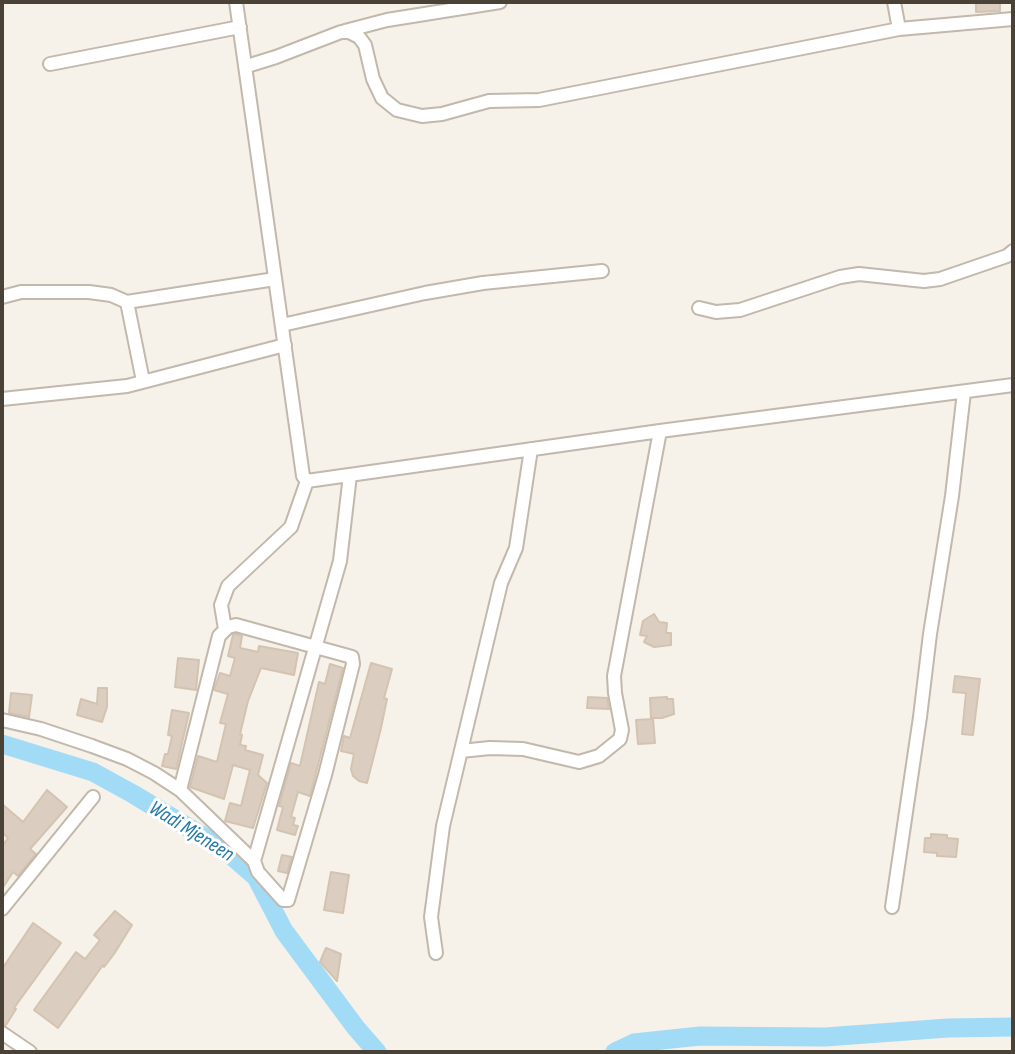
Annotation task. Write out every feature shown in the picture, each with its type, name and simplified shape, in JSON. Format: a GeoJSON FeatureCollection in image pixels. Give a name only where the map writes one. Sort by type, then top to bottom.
{"type":"FeatureCollection","features":[{"type":"Feature","properties":{"kind":"street"},"geometry":{"type":"LineString","coordinates":[[236,2],[303,476],[307,481]]}},
{"type":"Feature","properties":{"kind":"street"},"geometry":{"type":"LineString","coordinates":[[247,66],[341,32],[387,19],[500,2]]}},
{"type":"Feature","properties":{"kind":"street"},"geometry":{"type":"LineString","coordinates":[[894,2],[899,29]]}},
{"type":"Feature","properties":{"kind":"street"},"geometry":{"type":"LineString","coordinates":[[341,32],[355,34],[362,40],[378,93],[387,103],[397,110],[422,117],[484,101],[539,100],[899,29],[1013,19]]}},
{"type":"Feature","properties":{"kind":"street"},"geometry":{"type":"LineString","coordinates":[[50,64],[240,27]]}},
{"type":"Feature","properties":{"kind":"street"},"geometry":{"type":"LineString","coordinates":[[699,308],[716,312],[740,310],[840,276],[859,274],[924,281],[940,279],[964,273],[1007,256],[1013,251]]}},
{"type":"Feature","properties":{"kind":"street"},"geometry":{"type":"LineString","coordinates":[[282,325],[483,283],[602,271]]}},
{"type":"Feature","properties":{"kind":"street"},"geometry":{"type":"LineString","coordinates":[[2,297],[20,292],[89,292],[111,295],[127,302],[275,279]]}},
{"type":"Feature","properties":{"kind":"street"},"geometry":{"type":"LineString","coordinates":[[127,302],[143,382]]}},
{"type":"Feature","properties":{"kind":"street"},"geometry":{"type":"LineString","coordinates":[[2,399],[102,390],[285,345]]}},
{"type":"Feature","properties":{"kind":"street"},"geometry":{"type":"LineString","coordinates":[[307,481],[660,431],[1013,386]]}},
{"type":"Feature","properties":{"kind":"street"},"geometry":{"type":"LineString","coordinates":[[892,907],[920,718],[929,634],[952,496],[964,392]]}},
{"type":"Feature","properties":{"kind":"street"},"geometry":{"type":"LineString","coordinates":[[461,751],[523,749],[579,762],[599,756],[620,739],[622,730],[614,676],[660,431]]}},
{"type":"Feature","properties":{"kind":"street"},"geometry":{"type":"LineString","coordinates":[[436,953],[431,917],[443,826],[501,583],[516,548],[531,449]]}},
{"type":"Feature","properties":{"kind":"street"},"geometry":{"type":"LineString","coordinates":[[254,861],[340,561],[350,475]]}},
{"type":"Feature","properties":{"kind":"street"},"geometry":{"type":"LineString","coordinates":[[225,629],[221,605],[228,586],[291,527],[307,481]]}},
{"type":"Feature","properties":{"kind":"street"},"geometry":{"type":"LineString","coordinates":[[2,720],[41,729],[127,760],[180,790],[254,861],[258,872],[283,900],[288,900],[322,788],[353,664],[352,657],[236,625],[225,629],[219,636],[180,790]]}},
{"type":"Feature","properties":{"kind":"street"},"geometry":{"type":"LineString","coordinates":[[2,909],[93,797]]}},
{"type":"Feature","properties":{"kind":"street"},"geometry":{"type":"LineString","coordinates":[[2,1033],[30,1052]]}},
{"type":"Feature","properties":{"kind":"building"},"geometry":{"type":"Polygon","coordinates":[[[976,2],[1000,2],[1000,11],[976,12],[976,2]]]}},
{"type":"Feature","properties":{"kind":"building"},"geometry":{"type":"Polygon","coordinates":[[[654,614],[659,622],[667,623],[666,633],[671,633],[671,645],[654,647],[644,642],[647,636],[640,635],[643,621],[654,614]]]}},
{"type":"Feature","properties":{"kind":"building"},"geometry":{"type":"Polygon","coordinates":[[[233,635],[242,636],[240,648],[258,652],[259,646],[298,653],[294,675],[261,668],[248,701],[240,745],[246,746],[245,750],[263,755],[258,775],[267,783],[253,828],[225,821],[230,803],[241,806],[250,770],[233,765],[224,799],[190,787],[198,756],[217,762],[226,724],[220,723],[228,694],[214,690],[220,673],[230,676],[235,658],[228,656],[233,635]]]}},
{"type":"Feature","properties":{"kind":"building"},"geometry":{"type":"Polygon","coordinates":[[[178,658],[199,660],[196,690],[175,687],[178,658]]]}},
{"type":"Feature","properties":{"kind":"building"},"geometry":{"type":"Polygon","coordinates":[[[371,663],[392,669],[367,783],[353,776],[351,769],[354,754],[341,751],[344,736],[350,738],[371,663]]]}},
{"type":"Feature","properties":{"kind":"building"},"geometry":{"type":"Polygon","coordinates":[[[330,664],[343,668],[310,796],[298,792],[291,817],[295,818],[293,825],[298,826],[295,835],[277,830],[283,807],[279,806],[291,763],[300,766],[319,682],[325,684],[330,664]]]}},
{"type":"Feature","properties":{"kind":"building"},"geometry":{"type":"Polygon","coordinates":[[[955,676],[980,679],[973,735],[962,734],[966,693],[953,692],[955,676]]]}},
{"type":"Feature","properties":{"kind":"building"},"geometry":{"type":"Polygon","coordinates":[[[98,688],[107,688],[107,707],[102,722],[77,715],[81,699],[97,704],[98,688]]]}},
{"type":"Feature","properties":{"kind":"building"},"geometry":{"type":"Polygon","coordinates":[[[11,693],[32,695],[29,717],[9,713],[11,693]]]}},
{"type":"Feature","properties":{"kind":"building"},"geometry":{"type":"Polygon","coordinates":[[[588,697],[607,698],[609,709],[587,708],[588,697]]]}},
{"type":"Feature","properties":{"kind":"building"},"geometry":{"type":"Polygon","coordinates":[[[650,698],[673,699],[674,714],[651,718],[650,698]]]}},
{"type":"Feature","properties":{"kind":"building"},"geometry":{"type":"Polygon","coordinates":[[[172,710],[189,713],[176,769],[162,766],[172,736],[168,735],[172,710]]]}},
{"type":"Feature","properties":{"kind":"building"},"geometry":{"type":"Polygon","coordinates":[[[653,719],[655,743],[638,744],[636,720],[653,719]]]}},
{"type":"Feature","properties":{"kind":"building"},"geometry":{"type":"Polygon","coordinates":[[[47,790],[67,807],[30,849],[36,854],[18,876],[13,872],[2,889],[2,846],[8,838],[2,832],[2,804],[23,822],[47,790]]]}},
{"type":"Feature","properties":{"kind":"building"},"geometry":{"type":"Polygon","coordinates":[[[931,834],[958,839],[956,857],[924,852],[925,838],[931,838],[931,834]]]}},
{"type":"Feature","properties":{"kind":"building"},"geometry":{"type":"Polygon","coordinates":[[[282,855],[292,857],[287,873],[278,871],[282,855]]]}},
{"type":"Feature","properties":{"kind":"building"},"geometry":{"type":"Polygon","coordinates":[[[331,872],[349,875],[343,913],[324,910],[331,872]]]}},
{"type":"Feature","properties":{"kind":"building"},"geometry":{"type":"Polygon","coordinates":[[[115,911],[132,925],[114,954],[104,967],[103,965],[58,1028],[34,1010],[76,952],[85,959],[100,940],[94,935],[115,911]]]}},
{"type":"Feature","properties":{"kind":"building"},"geometry":{"type":"Polygon","coordinates":[[[33,923],[61,943],[14,1008],[16,1009],[6,1025],[2,1024],[2,969],[33,923]]]}},
{"type":"Feature","properties":{"kind":"building"},"geometry":{"type":"Polygon","coordinates":[[[326,948],[341,954],[337,981],[320,962],[326,948]]]}},
{"type":"Feature","properties":{"kind":"waterway","name":"Wadi Mjeneen"},"geometry":{"type":"LineString","coordinates":[[2,744],[93,772],[224,849],[256,877],[284,931],[377,1052]]}},
{"type":"Feature","properties":{"kind":"waterway","name":"Wadi Mjeneen"},"geometry":{"type":"LineString","coordinates":[[615,1052],[634,1043],[700,1036],[825,1037],[948,1028],[1013,1027]]}}]}
